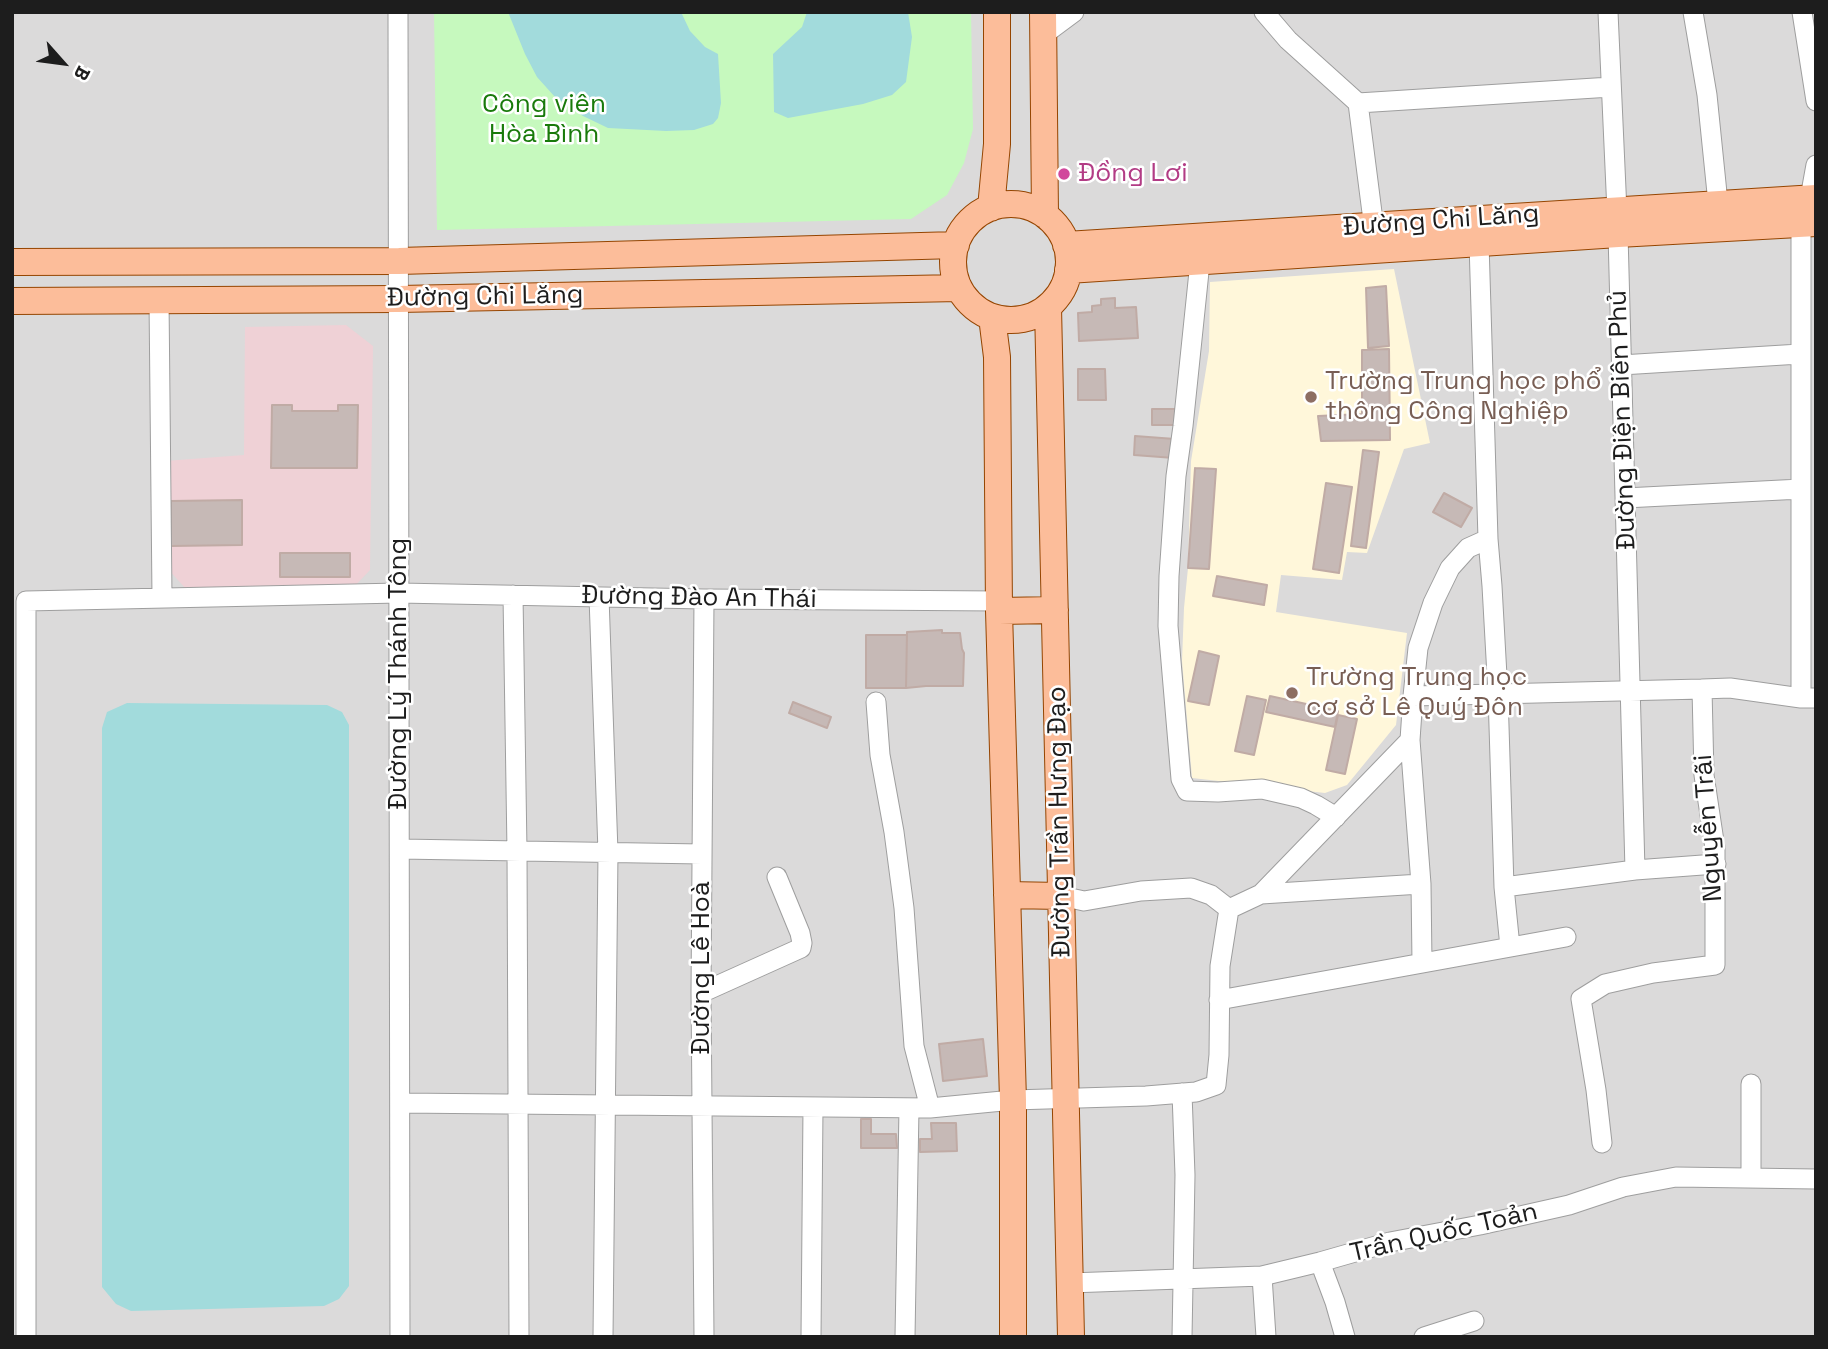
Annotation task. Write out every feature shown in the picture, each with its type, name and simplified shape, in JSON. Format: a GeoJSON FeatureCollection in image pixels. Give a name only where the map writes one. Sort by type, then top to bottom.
{"type":"FeatureCollection","features":[{"type":"Feature","properties":{"kind":"main road"},"geometry":{"type":"LineString","coordinates":[[991,208],[997,144],[997,12]]}},
{"type":"Feature","properties":{"kind":"main road"},"geometry":{"type":"LineString","coordinates":[[1043,24],[1045,215]]}},
{"type":"Feature","properties":{"kind":"main road","name":"Đường Chi Lăng"},"geometry":{"type":"LineString","coordinates":[[1067,258],[1200,262],[1375,237],[1479,243],[1718,203],[1810,211]]}},
{"type":"Feature","properties":{"kind":"main road"},"geometry":{"type":"LineString","coordinates":[[1000,206],[1028,207],[1045,215],[1058,229],[1067,258],[1061,290],[1048,307],[1040,313],[1011,321],[992,317],[972,306],[959,288],[953,267],[956,245],[969,222],[991,208],[1000,206]]}},
{"type":"Feature","properties":{"kind":"main road","name":"Đường Chi Lăng"},"geometry":{"type":"LineString","coordinates":[[1067,258],[1810,211]]}},
{"type":"Feature","properties":{"kind":"main road","name":"Đường Chi Lăng"},"geometry":{"type":"LineString","coordinates":[[12,262],[399,261],[956,245]]}},
{"type":"Feature","properties":{"kind":"main road","name":"Đường Chi Lăng"},"geometry":{"type":"LineString","coordinates":[[12,301],[399,299],[959,288]]}},
{"type":"Feature","properties":{"kind":"main road","name":"Đường Trần Hưng Đạo"},"geometry":{"type":"LineString","coordinates":[[1048,307],[1071,1337]]}},
{"type":"Feature","properties":{"kind":"main road","name":"Đường Trần Hưng Đạo"},"geometry":{"type":"LineString","coordinates":[[992,317],[997,357],[999,606],[1013,1100],[1013,1337]]}},
{"type":"Feature","properties":{"kind":"main road"},"geometry":{"type":"LineString","coordinates":[[999,606],[1055,611]]}},
{"type":"Feature","properties":{"kind":"main road"},"geometry":{"type":"LineString","coordinates":[[1007,895],[1061,896]]}},
{"type":"Feature","properties":{"kind":"street","name":"Đường Lý Thánh Tông"},"geometry":{"type":"LineString","coordinates":[[398,12],[400,1337]]}},
{"type":"Feature","properties":{"kind":"street"},"geometry":{"type":"LineString","coordinates":[[1043,24],[1074,12]]}},
{"type":"Feature","properties":{"kind":"street"},"geometry":{"type":"LineString","coordinates":[[1264,12],[1288,40],[1358,103],[1375,237]]}},
{"type":"Feature","properties":{"kind":"street","name":"Đường Điện Biên Phủ"},"geometry":{"type":"LineString","coordinates":[[1608,12],[1617,222],[1635,870]]}},
{"type":"Feature","properties":{"kind":"street"},"geometry":{"type":"LineString","coordinates":[[1693,12],[1707,95],[1718,203]]}},
{"type":"Feature","properties":{"kind":"street"},"geometry":{"type":"LineString","coordinates":[[1802,12],[1816,101]]}},
{"type":"Feature","properties":{"kind":"street"},"geometry":{"type":"LineString","coordinates":[[1358,103],[1611,87]]}},
{"type":"Feature","properties":{"kind":"street"},"geometry":{"type":"LineString","coordinates":[[1413,696],[1730,688],[1808,698],[1801,489],[1800,354],[1810,211],[1816,166]]}},
{"type":"Feature","properties":{"kind":"street"},"geometry":{"type":"LineString","coordinates":[[1479,243],[1488,539],[1493,586],[1504,887],[1510,947]]}},
{"type":"Feature","properties":{"kind":"street"},"geometry":{"type":"LineString","coordinates":[[1200,262],[1176,476],[1169,576],[1168,626],[1181,779],[1187,791],[1262,789],[1301,798],[1336,817]]}},
{"type":"Feature","properties":{"kind":"street"},"geometry":{"type":"LineString","coordinates":[[159,299],[162,598]]}},
{"type":"Feature","properties":{"kind":"street"},"geometry":{"type":"LineString","coordinates":[[1621,365],[1800,354]]}},
{"type":"Feature","properties":{"kind":"street"},"geometry":{"type":"LineString","coordinates":[[1625,498],[1801,489]]}},
{"type":"Feature","properties":{"kind":"street"},"geometry":{"type":"LineString","coordinates":[[1422,963],[1421,884],[1410,740],[1418,648],[1433,603],[1450,568],[1468,548],[1488,539]]}},
{"type":"Feature","properties":{"kind":"street","name":"Đường Đào An Thái"},"geometry":{"type":"LineString","coordinates":[[26,1337],[26,601],[399,593],[999,606]]}},
{"type":"Feature","properties":{"kind":"street"},"geometry":{"type":"LineString","coordinates":[[513,595],[519,1337]]}},
{"type":"Feature","properties":{"kind":"street"},"geometry":{"type":"LineString","coordinates":[[599,597],[608,852],[603,1337]]}},
{"type":"Feature","properties":{"kind":"street","name":"Đường Lê Hoà"},"geometry":{"type":"LineString","coordinates":[[704,599],[701,993],[704,1337]]}},
{"type":"Feature","properties":{"kind":"street","name":"Nguyễn Trãi"},"geometry":{"type":"LineString","coordinates":[[1602,1143],[1581,999],[1605,984],[1653,973],[1715,965],[1716,848],[1704,775],[1702,689]]}},
{"type":"Feature","properties":{"kind":"street"},"geometry":{"type":"LineString","coordinates":[[876,702],[880,755],[904,908],[914,1046],[930,1108]]}},
{"type":"Feature","properties":{"kind":"street"},"geometry":{"type":"LineString","coordinates":[[1229,909],[1261,894],[1410,740]]}},
{"type":"Feature","properties":{"kind":"street"},"geometry":{"type":"LineString","coordinates":[[400,849],[702,854]]}},
{"type":"Feature","properties":{"kind":"street"},"geometry":{"type":"LineString","coordinates":[[1504,887],[1635,870],[1716,864]]}},
{"type":"Feature","properties":{"kind":"street"},"geometry":{"type":"LineString","coordinates":[[701,993],[801,948],[800,933],[777,877]]}},
{"type":"Feature","properties":{"kind":"street"},"geometry":{"type":"LineString","coordinates":[[1261,894],[1421,884]]}},
{"type":"Feature","properties":{"kind":"street"},"geometry":{"type":"LineString","coordinates":[[1061,896],[1084,901],[1141,891],[1191,888],[1211,895],[1229,909]]}},
{"type":"Feature","properties":{"kind":"street"},"geometry":{"type":"LineString","coordinates":[[400,1103],[930,1108],[1013,1100],[1196,1092],[1216,1085],[1220,966],[1229,909]]}},
{"type":"Feature","properties":{"kind":"street"},"geometry":{"type":"LineString","coordinates":[[1219,1000],[1566,937]]}},
{"type":"Feature","properties":{"kind":"street"},"geometry":{"type":"LineString","coordinates":[[1751,1084],[1751,1177]]}},
{"type":"Feature","properties":{"kind":"street"},"geometry":{"type":"LineString","coordinates":[[1182,1093],[1185,1175],[1182,1337]]}},
{"type":"Feature","properties":{"kind":"street"},"geometry":{"type":"LineString","coordinates":[[811,1337],[813,1107]]}},
{"type":"Feature","properties":{"kind":"street"},"geometry":{"type":"LineString","coordinates":[[905,1337],[909,1108]]}},
{"type":"Feature","properties":{"kind":"street","name":"Trần Quốc Toản"},"geometry":{"type":"LineString","coordinates":[[1070,1283],[1262,1276],[1390,1242],[1506,1220],[1569,1205],[1623,1187],[1676,1177],[1816,1179]]}},
{"type":"Feature","properties":{"kind":"street"},"geometry":{"type":"LineString","coordinates":[[1320,1262],[1345,1337]]}},
{"type":"Feature","properties":{"kind":"street"},"geometry":{"type":"LineString","coordinates":[[1262,1276],[1266,1337]]}},
{"type":"Feature","properties":{"kind":"street"},"geometry":{"type":"LineString","coordinates":[[1424,1337],[1474,1321]]}},
{"type":"Feature","properties":{"kind":"shaded area"},"geometry":{"type":"Polygon","coordinates":[[[12,12],[1816,12],[1816,1337],[12,1337],[12,12]]]}},
{"type":"Feature","properties":{"kind":"shaded area","name":"Trường Trung học phổ thông Công Nghiệp"},"geometry":{"type":"Polygon","coordinates":[[[1394,269],[1430,443],[1404,449],[1367,553],[1347,552],[1342,580],[1281,575],[1276,612],[1407,633],[1396,725],[1347,785],[1325,793],[1192,778],[1182,661],[1191,461],[1209,351],[1210,282],[1394,269]]]}},
{"type":"Feature","properties":{"kind":"shaded area"},"geometry":{"type":"Polygon","coordinates":[[[346,325],[373,346],[370,570],[353,588],[186,589],[167,568],[165,461],[244,455],[245,327],[346,325]]]}},
{"type":"Feature","properties":{"kind":"green space","name":"Công viên Hòa Bình"},"geometry":{"type":"Polygon","coordinates":[[[434,12],[971,12],[973,129],[964,163],[947,195],[911,219],[437,230],[434,12]]]}},
{"type":"Feature","properties":{"kind":"water"},"geometry":{"type":"Polygon","coordinates":[[[508,12],[681,12],[690,31],[705,47],[718,54],[721,103],[718,118],[713,124],[694,130],[666,131],[608,128],[583,116],[555,97],[537,77],[508,12]]]}},
{"type":"Feature","properties":{"kind":"water"},"geometry":{"type":"Polygon","coordinates":[[[807,12],[908,12],[912,37],[906,82],[892,95],[863,104],[788,118],[774,112],[773,54],[802,27],[807,12]]]}},
{"type":"Feature","properties":{"kind":"water"},"geometry":{"type":"Polygon","coordinates":[[[127,703],[327,705],[342,712],[349,725],[349,1286],[339,1299],[324,1306],[131,1311],[116,1304],[102,1287],[102,728],[107,712],[127,703]]]}},
{"type":"Feature","properties":{"kind":"building"},"geometry":{"type":"Polygon","coordinates":[[[1386,286],[1389,346],[1368,348],[1366,288],[1386,286]]]}},
{"type":"Feature","properties":{"kind":"building"},"geometry":{"type":"Polygon","coordinates":[[[1115,298],[1115,308],[1136,307],[1138,338],[1079,341],[1078,313],[1092,312],[1092,306],[1101,305],[1101,299],[1115,298]]]}},
{"type":"Feature","properties":{"kind":"building"},"geometry":{"type":"Polygon","coordinates":[[[1389,349],[1390,440],[1321,441],[1318,416],[1362,414],[1362,350],[1389,349]]]}},
{"type":"Feature","properties":{"kind":"building"},"geometry":{"type":"Polygon","coordinates":[[[1078,369],[1105,369],[1106,400],[1078,400],[1078,369]]]}},
{"type":"Feature","properties":{"kind":"building"},"geometry":{"type":"Polygon","coordinates":[[[272,405],[292,405],[292,411],[338,411],[338,405],[358,405],[357,468],[271,468],[272,405]]]}},
{"type":"Feature","properties":{"kind":"building"},"geometry":{"type":"Polygon","coordinates":[[[1152,409],[1179,409],[1178,425],[1152,425],[1152,409]]]}},
{"type":"Feature","properties":{"kind":"building"},"geometry":{"type":"Polygon","coordinates":[[[1135,436],[1175,439],[1174,458],[1134,455],[1135,436]]]}},
{"type":"Feature","properties":{"kind":"building"},"geometry":{"type":"Polygon","coordinates":[[[1363,450],[1379,452],[1366,548],[1351,546],[1363,450]]]}},
{"type":"Feature","properties":{"kind":"building"},"geometry":{"type":"Polygon","coordinates":[[[1195,468],[1216,469],[1209,569],[1188,568],[1195,468]]]}},
{"type":"Feature","properties":{"kind":"building"},"geometry":{"type":"Polygon","coordinates":[[[1326,483],[1352,487],[1339,573],[1313,569],[1326,483]]]}},
{"type":"Feature","properties":{"kind":"building"},"geometry":{"type":"Polygon","coordinates":[[[1444,493],[1472,508],[1461,527],[1433,512],[1444,493]]]}},
{"type":"Feature","properties":{"kind":"building"},"geometry":{"type":"Polygon","coordinates":[[[242,500],[242,545],[171,546],[171,501],[242,500]]]}},
{"type":"Feature","properties":{"kind":"building"},"geometry":{"type":"Polygon","coordinates":[[[280,553],[350,553],[350,577],[280,577],[280,553]]]}},
{"type":"Feature","properties":{"kind":"building"},"geometry":{"type":"Polygon","coordinates":[[[1217,576],[1267,585],[1264,605],[1213,596],[1217,576]]]}},
{"type":"Feature","properties":{"kind":"building"},"geometry":{"type":"Polygon","coordinates":[[[942,630],[942,633],[960,633],[964,653],[963,686],[906,688],[907,632],[942,630]]]}},
{"type":"Feature","properties":{"kind":"building"},"geometry":{"type":"Polygon","coordinates":[[[866,635],[907,635],[906,688],[866,688],[866,635]]]}},
{"type":"Feature","properties":{"kind":"building"},"geometry":{"type":"Polygon","coordinates":[[[1199,651],[1219,656],[1209,705],[1188,701],[1199,651]]]}},
{"type":"Feature","properties":{"kind":"building"},"geometry":{"type":"Polygon","coordinates":[[[1247,696],[1266,700],[1254,755],[1235,751],[1247,696]]]}},
{"type":"Feature","properties":{"kind":"building"},"geometry":{"type":"Polygon","coordinates":[[[1270,696],[1338,711],[1335,727],[1266,712],[1270,696]]]}},
{"type":"Feature","properties":{"kind":"building"},"geometry":{"type":"Polygon","coordinates":[[[793,702],[831,717],[827,728],[789,713],[793,702]]]}},
{"type":"Feature","properties":{"kind":"building"},"geometry":{"type":"Polygon","coordinates":[[[1338,715],[1357,719],[1345,774],[1326,770],[1338,715]]]}},
{"type":"Feature","properties":{"kind":"building"},"geometry":{"type":"Polygon","coordinates":[[[983,1039],[987,1076],[943,1081],[939,1044],[983,1039]]]}},
{"type":"Feature","properties":{"kind":"building"},"geometry":{"type":"Polygon","coordinates":[[[861,1119],[871,1119],[871,1134],[896,1134],[897,1148],[861,1148],[861,1119]]]}},
{"type":"Feature","properties":{"kind":"building"},"geometry":{"type":"Polygon","coordinates":[[[931,1123],[956,1123],[957,1151],[920,1152],[920,1139],[932,1139],[931,1123]]]}},
{"type":"Feature","properties":{"kind":"place","name":"Đồng Lơi"},"geometry":{"type":"Point","coordinates":[1064,174]}},
{"type":"Feature","properties":{"kind":"place","name":"Trường Trung học phổ thông Công Nghiệp"},"geometry":{"type":"Point","coordinates":[1311,397]}},
{"type":"Feature","properties":{"kind":"place","name":"Trường Trung học cơ sở Lê Quý Đôn"},"geometry":{"type":"Point","coordinates":[1292,693]}}]}
